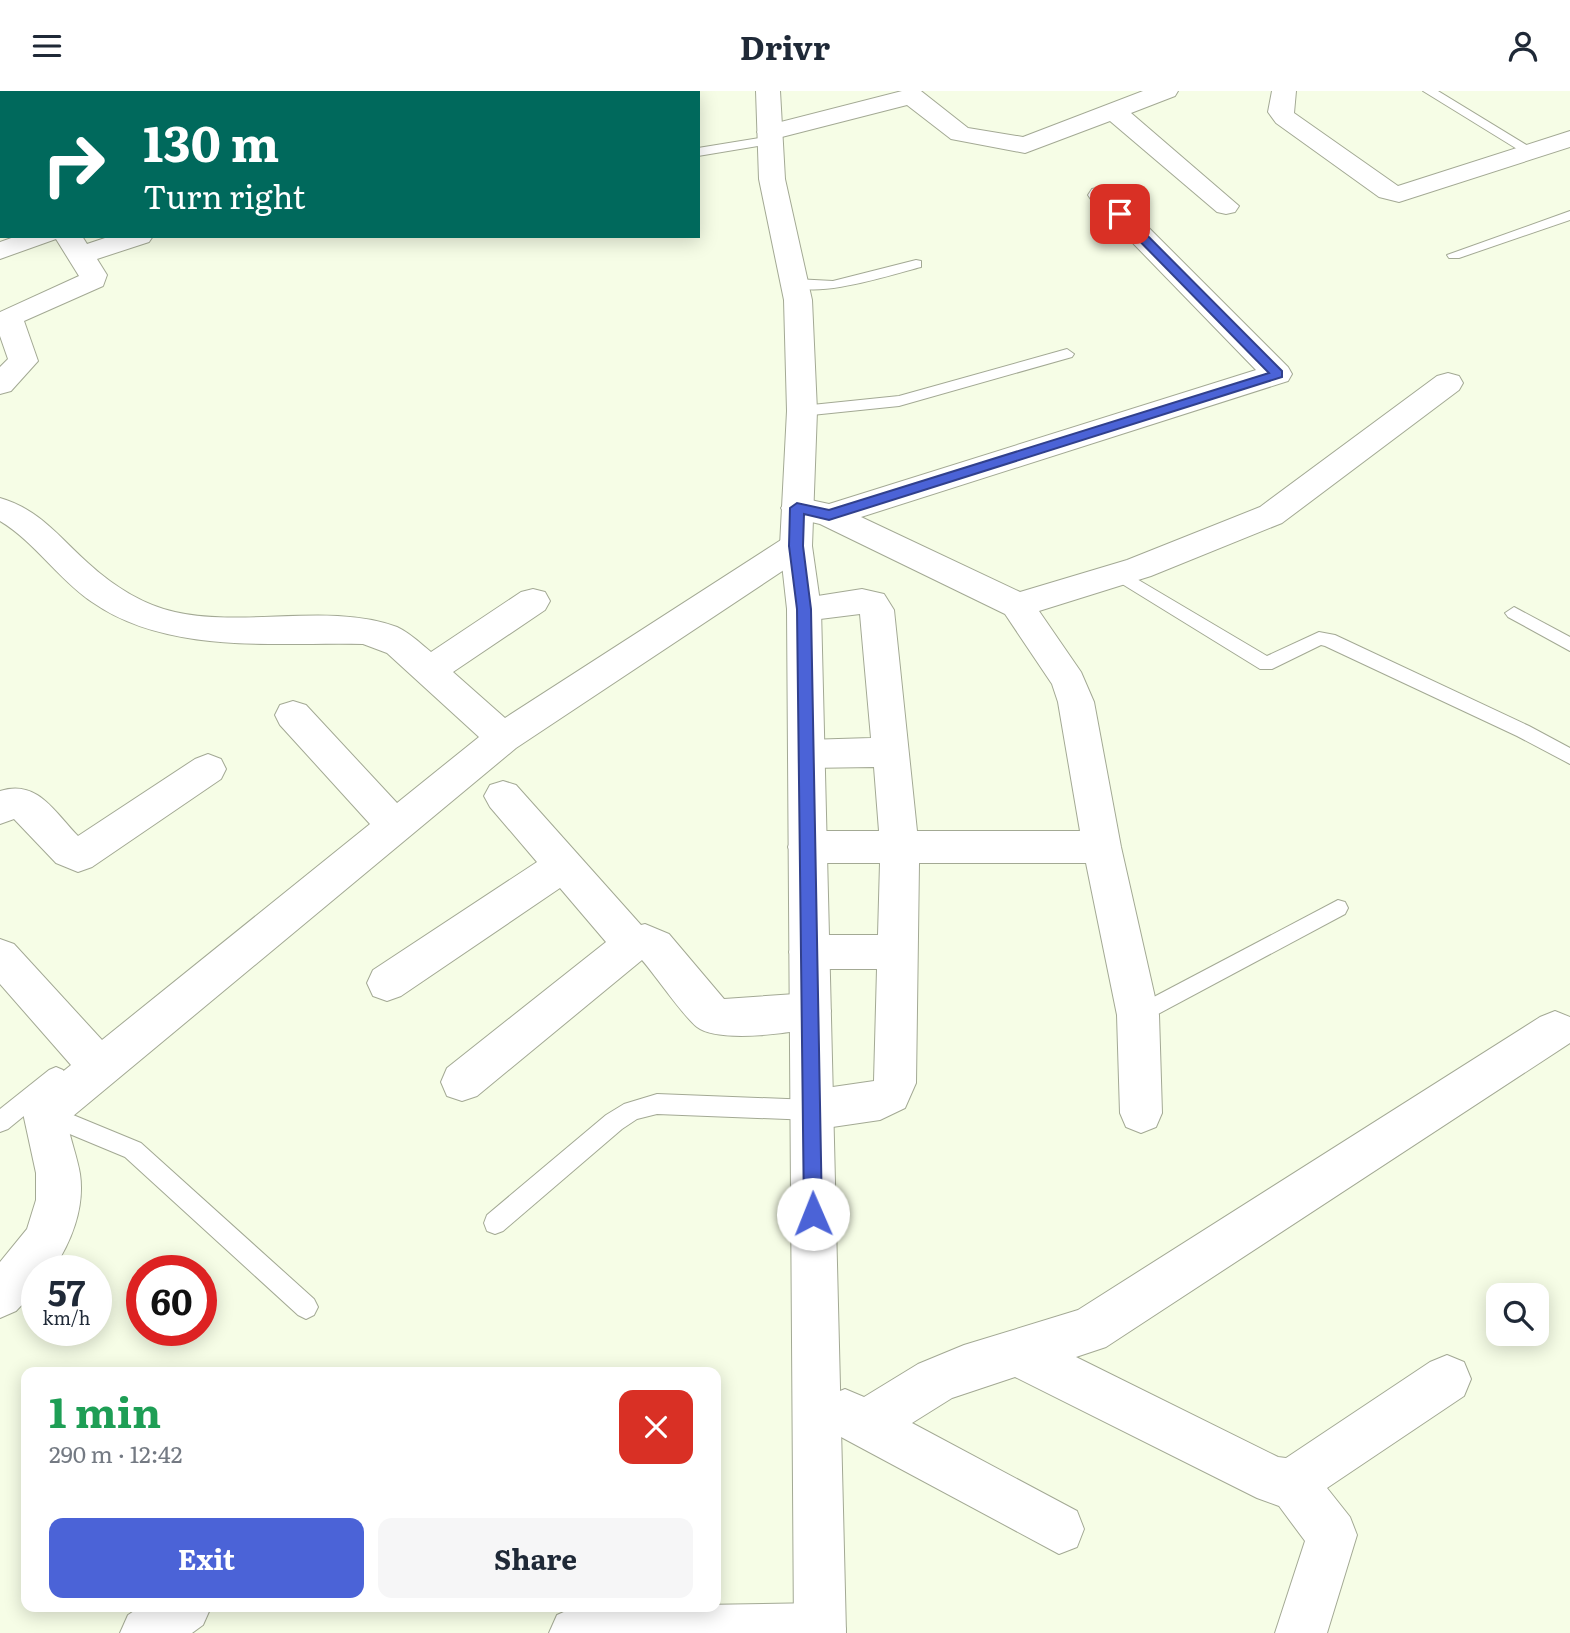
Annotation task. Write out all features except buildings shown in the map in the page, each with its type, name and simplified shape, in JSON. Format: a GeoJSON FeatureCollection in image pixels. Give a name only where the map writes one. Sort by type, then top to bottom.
{"type":"FeatureCollection","features":[{"type":"Feature","properties":{"kind":"street"},"geometry":{"type":"LineString","coordinates":[[0,1295],[32,1263],[55,1224],[59,1181],[45,1132],[44,1113],[94,1059],[395,826],[503,738],[796,546],[813,511],[802,411],[798,300],[772,179],[768,91]]}},
{"type":"Feature","properties":{"kind":"street"},"geometry":{"type":"LineString","coordinates":[[770,136],[912,96],[960,134],[1024,145],[1166,91]]}},
{"type":"Feature","properties":{"kind":"street"},"geometry":{"type":"LineString","coordinates":[[1284,91],[1281,111],[1285,117],[1388,191],[1399,194],[1570,139]]}},
{"type":"Feature","properties":{"kind":"street"},"geometry":{"type":"LineString","coordinates":[[1113,111],[1226,206]]}},
{"type":"Feature","properties":{"kind":"street"},"geometry":{"type":"LineString","coordinates":[[813,511],[1277,374],[1101,195]]}},
{"type":"Feature","properties":{"kind":"street"},"geometry":{"type":"LineString","coordinates":[[0,251],[39,238]]}},
{"type":"Feature","properties":{"kind":"street"},"geometry":{"type":"LineString","coordinates":[[0,384],[23,361],[23,354],[9,326],[13,315],[93,281],[93,275],[73,246],[126,238]]}},
{"type":"Feature","properties":{"kind":"street"},"geometry":{"type":"LineString","coordinates":[[813,511],[1032,601],[1120,575],[1271,515],[1448,383]]}},
{"type":"Feature","properties":{"kind":"street"},"geometry":{"type":"LineString","coordinates":[[0,509],[17,515],[83,579],[140,615],[163,624],[191,628],[363,631],[386,637],[399,644],[503,738]]}},
{"type":"Feature","properties":{"kind":"street"},"geometry":{"type":"LineString","coordinates":[[575,1633],[820,1631],[804,609],[796,546]]}},
{"type":"Feature","properties":{"kind":"street"},"geometry":{"type":"LineString","coordinates":[[429,671],[533,601]]}},
{"type":"Feature","properties":{"kind":"street"},"geometry":{"type":"LineString","coordinates":[[804,609],[862,601],[872,603],[877,610],[900,847],[895,1083],[890,1094],[880,1100],[812,1109]]}},
{"type":"Feature","properties":{"kind":"street"},"geometry":{"type":"LineString","coordinates":[[1032,601],[1029,619],[1069,681],[1076,702],[1102,847],[1138,1016],[1141,1113]]}},
{"type":"Feature","properties":{"kind":"street"},"geometry":{"type":"LineString","coordinates":[[293,715],[395,826]]}},
{"type":"Feature","properties":{"kind":"street"},"geometry":{"type":"LineString","coordinates":[[806,754],[891,751]]}},
{"type":"Feature","properties":{"kind":"street"},"geometry":{"type":"LineString","coordinates":[[0,809],[20,801],[69,852],[78,856],[208,769]]}},
{"type":"Feature","properties":{"kind":"street"},"geometry":{"type":"LineString","coordinates":[[503,796],[633,944]]}},
{"type":"Feature","properties":{"kind":"street"},"geometry":{"type":"LineString","coordinates":[[807,847],[1102,847]]}},
{"type":"Feature","properties":{"kind":"street"},"geometry":{"type":"LineString","coordinates":[[387,983],[562,865]]}},
{"type":"Feature","properties":{"kind":"street"},"geometry":{"type":"LineString","coordinates":[[462,1082],[633,944],[645,941],[655,946],[712,1015],[726,1018],[810,1011]]}},
{"type":"Feature","properties":{"kind":"street"},"geometry":{"type":"LineString","coordinates":[[809,952],[898,952]]}},
{"type":"Feature","properties":{"kind":"street"},"geometry":{"type":"LineString","coordinates":[[0,956],[94,1059]]}},
{"type":"Feature","properties":{"kind":"street"},"geometry":{"type":"LineString","coordinates":[[865,1424],[935,1381],[1088,1330],[1555,1030]]}},
{"type":"Feature","properties":{"kind":"street"},"geometry":{"type":"LineString","coordinates":[[1017,1353],[1274,1481],[1292,1483],[1447,1379]]}},
{"type":"Feature","properties":{"kind":"street"},"geometry":{"type":"LineString","coordinates":[[816,1397],[1059,1529]]}},
{"type":"Feature","properties":{"kind":"street"},"geometry":{"type":"LineString","coordinates":[[1292,1483],[1332,1535],[1301,1633]]}},
{"type":"Feature","properties":{"kind":"lane"},"geometry":{"type":"LineString","coordinates":[[1429,91],[1532,152]]}},
{"type":"Feature","properties":{"kind":"lane"},"geometry":{"type":"LineString","coordinates":[[700,152],[770,136]]}},
{"type":"Feature","properties":{"kind":"lane"},"geometry":{"type":"LineString","coordinates":[[1454,255],[1570,215]]}},
{"type":"Feature","properties":{"kind":"lane"},"geometry":{"type":"LineString","coordinates":[[795,283],[833,285],[916,264]]}},
{"type":"Feature","properties":{"kind":"lane"},"geometry":{"type":"LineString","coordinates":[[802,411],[899,401],[1067,355]]}},
{"type":"Feature","properties":{"kind":"lane"},"geometry":{"type":"LineString","coordinates":[[1120,575],[1266,664],[1319,638],[1329,640],[1523,731],[1570,757]]}},
{"type":"Feature","properties":{"kind":"lane"},"geometry":{"type":"LineString","coordinates":[[1514,613],[1570,645]]}},
{"type":"Feature","properties":{"kind":"lane"},"geometry":{"type":"LineString","coordinates":[[1138,1016],[1338,908]]}},
{"type":"Feature","properties":{"kind":"lane"},"geometry":{"type":"LineString","coordinates":[[0,1122],[94,1059]]}},
{"type":"Feature","properties":{"kind":"lane"},"geometry":{"type":"LineString","coordinates":[[495,1223],[614,1122],[632,1111],[657,1104],[812,1109]]}},
{"type":"Feature","properties":{"kind":"lane"},"geometry":{"type":"LineString","coordinates":[[44,1113],[133,1150],[306,1307]]}},
{"type":"Feature","properties":{"kind":"route"},"geometry":{"type":"LineString","coordinates":[[813,1214],[804,609],[796,546],[797,508],[829,515],[1277,374],[1120,214]]}}]}
